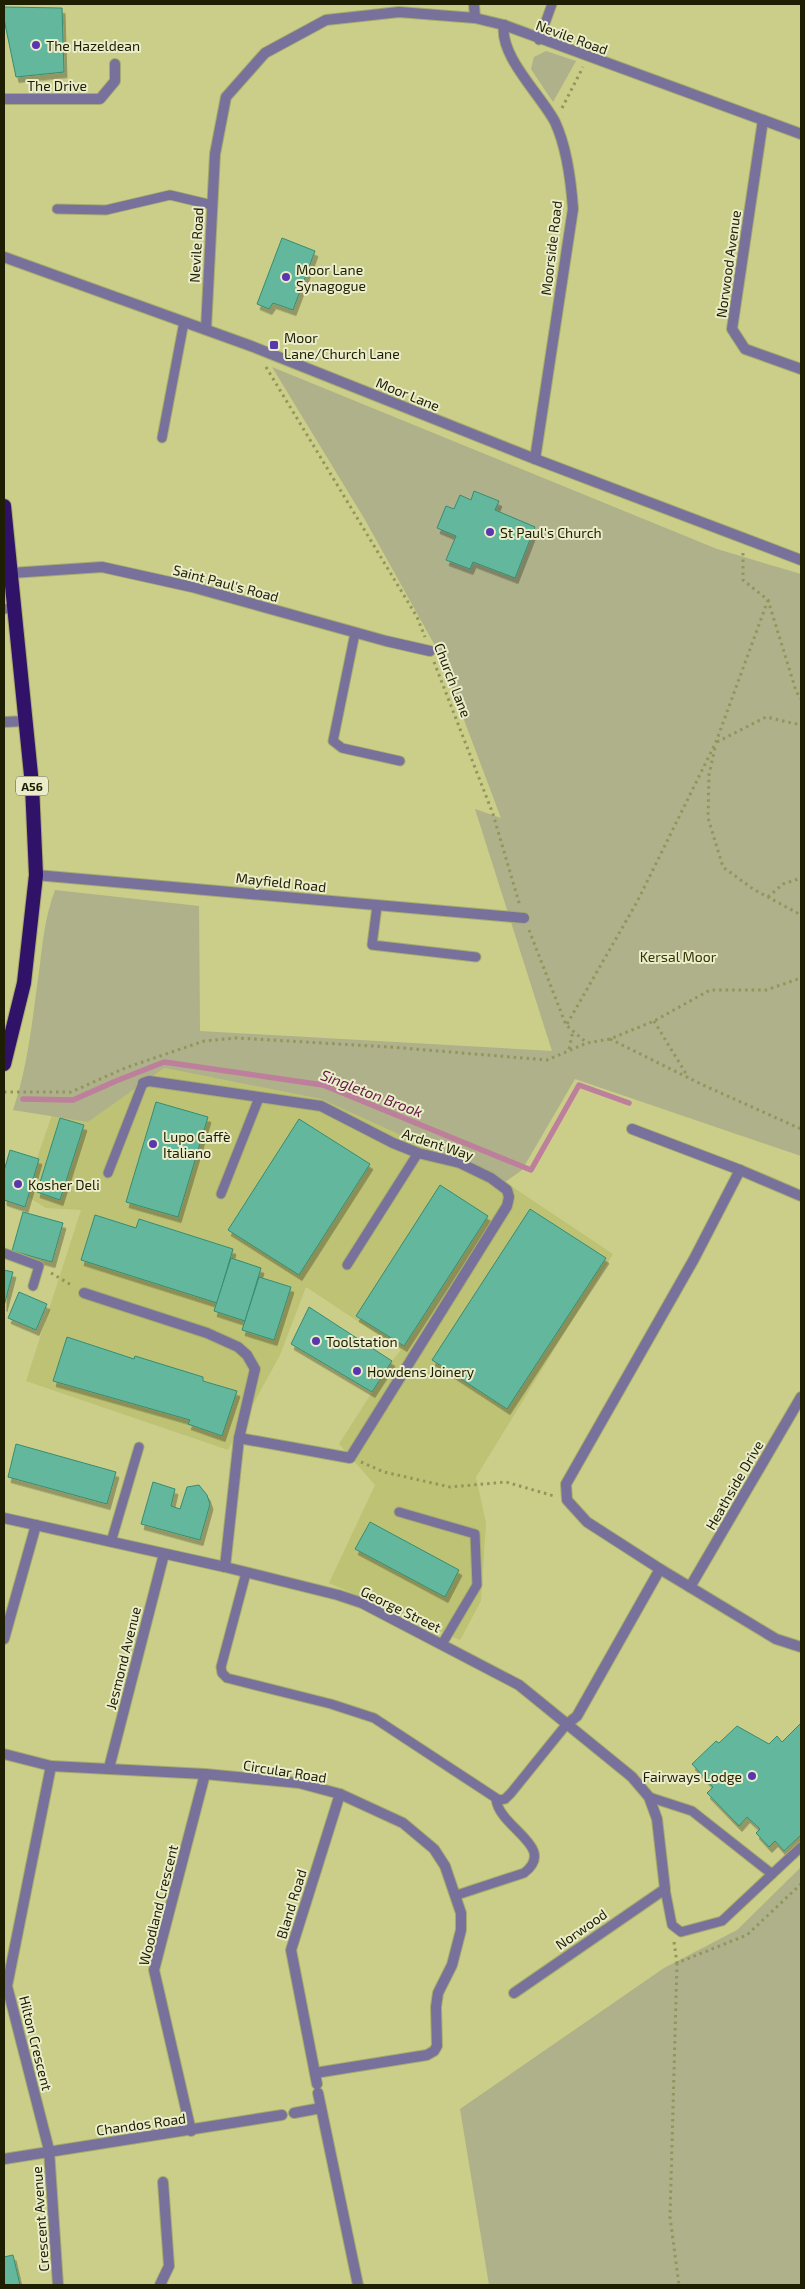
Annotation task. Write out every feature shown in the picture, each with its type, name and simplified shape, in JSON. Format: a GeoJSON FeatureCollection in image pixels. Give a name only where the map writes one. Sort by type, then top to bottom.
{"type":"FeatureCollection","features":[{"type":"Feature","properties":{"kind":"highway","name":"A56"},"geometry":{"type":"LineString","coordinates":[[4,506],[11,574],[9,608],[26,721],[32,785],[36,876],[24,983],[4,1064]]}},
{"type":"Feature","properties":{"kind":"street"},"geometry":{"type":"LineString","coordinates":[[474,4],[475,18]]}},
{"type":"Feature","properties":{"kind":"street","name":"Nevile Road"},"geometry":{"type":"LineString","coordinates":[[206,329],[214,154],[226,96],[265,53],[326,20],[399,12],[475,18],[504,25],[539,40],[801,134]]}},
{"type":"Feature","properties":{"kind":"street","name":"Moorside Road"},"geometry":{"type":"LineString","coordinates":[[504,25],[502,35],[508,51],[555,123],[568,165],[573,209],[536,459]]}},
{"type":"Feature","properties":{"kind":"street","name":"The Drive"},"geometry":{"type":"LineString","coordinates":[[4,99],[100,99],[114,81],[115,64]]}},
{"type":"Feature","properties":{"kind":"street","name":"Norwood Avenue"},"geometry":{"type":"LineString","coordinates":[[763,120],[732,329],[745,350],[801,368]]}},
{"type":"Feature","properties":{"kind":"street","name":"Moor Lane"},"geometry":{"type":"LineString","coordinates":[[4,257],[251,346],[536,459],[801,560]]}},
{"type":"Feature","properties":{"kind":"street","name":"Saint Paul's Road"},"geometry":{"type":"LineString","coordinates":[[11,574],[102,567],[192,587],[430,651]]}},
{"type":"Feature","properties":{"kind":"street"},"geometry":{"type":"LineString","coordinates":[[4,722],[26,721]]}},
{"type":"Feature","properties":{"kind":"street","name":"Mayfield Road"},"geometry":{"type":"LineString","coordinates":[[36,876],[219,889],[377,906],[524,918]]}},
{"type":"Feature","properties":{"kind":"street","name":"Ardent Way"},"geometry":{"type":"LineString","coordinates":[[144,1083],[149,1081],[321,1106],[393,1143],[418,1153],[460,1163],[496,1180],[506,1190],[509,1197],[508,1206],[350,1458]]}},
{"type":"Feature","properties":{"kind":"street"},"geometry":{"type":"LineString","coordinates":[[632,1129],[740,1170],[801,1196]]}},
{"type":"Feature","properties":{"kind":"street"},"geometry":{"type":"LineString","coordinates":[[740,1170],[694,1259],[566,1484],[566,1500],[587,1522],[660,1569],[776,1639],[801,1646]]}},
{"type":"Feature","properties":{"kind":"street"},"geometry":{"type":"LineString","coordinates":[[84,1293],[207,1333],[238,1347],[247,1354],[255,1369],[239,1438],[225,1567]]}},
{"type":"Feature","properties":{"kind":"street","name":"Heathside Drive"},"geometry":{"type":"LineString","coordinates":[[690,1587],[801,1397]]}},
{"type":"Feature","properties":{"kind":"street"},"geometry":{"type":"LineString","coordinates":[[239,1438],[350,1458]]}},
{"type":"Feature","properties":{"kind":"street","name":"George Street"},"geometry":{"type":"LineString","coordinates":[[4,1518],[225,1567],[338,1595],[385,1614],[519,1685],[566,1726],[632,1777],[650,1797],[657,1819],[665,1889]]}},
{"type":"Feature","properties":{"kind":"street"},"geometry":{"type":"LineString","coordinates":[[4,1639],[36,1526]]}},
{"type":"Feature","properties":{"kind":"street","name":"Jesmond Avenue"},"geometry":{"type":"LineString","coordinates":[[109,1768],[164,1554]]}},
{"type":"Feature","properties":{"kind":"street"},"geometry":{"type":"LineString","coordinates":[[566,1726],[577,1716],[660,1569]]}},
{"type":"Feature","properties":{"kind":"street","name":"Circular Road"},"geometry":{"type":"LineString","coordinates":[[4,1754],[51,1766],[204,1774],[299,1784],[340,1794],[375,1809],[418,1835],[434,1849],[445,1866],[457,1895],[461,1913],[461,1930],[452,1965],[438,1993],[436,2007],[438,2041],[434,2051],[427,2055],[315,2073]]}},
{"type":"Feature","properties":{"kind":"street","name":"Hilton Crescent"},"geometry":{"type":"LineString","coordinates":[[49,2150],[5,1986],[51,1766]]}},
{"type":"Feature","properties":{"kind":"street","name":"Woodland Crescent"},"geometry":{"type":"LineString","coordinates":[[191,2131],[154,1970],[204,1774]]}},
{"type":"Feature","properties":{"kind":"street","name":"Bland Road"},"geometry":{"type":"LineString","coordinates":[[340,1794],[292,1950],[321,2108],[358,2285]]}},
{"type":"Feature","properties":{"kind":"street","name":"Norwood"},"geometry":{"type":"LineString","coordinates":[[514,1993],[665,1889]]}},
{"type":"Feature","properties":{"kind":"street"},"geometry":{"type":"LineString","coordinates":[[294,2113],[321,2108]]}},
{"type":"Feature","properties":{"kind":"street","name":"Chandos Road"},"geometry":{"type":"LineString","coordinates":[[4,2159],[49,2150],[191,2131],[282,2115]]}},
{"type":"Feature","properties":{"kind":"street","name":"Crescent Avenue"},"geometry":{"type":"LineString","coordinates":[[49,2150],[58,2285]]}},
{"type":"Feature","properties":{"kind":"street"},"geometry":{"type":"LineString","coordinates":[[160,2285],[169,2266],[163,2182]]}},
{"type":"Feature","properties":{"kind":"lane"},"geometry":{"type":"LineString","coordinates":[[539,40],[552,4]]}},
{"type":"Feature","properties":{"kind":"lane"},"geometry":{"type":"LineString","coordinates":[[57,209],[106,210],[170,196],[212,205]]}},
{"type":"Feature","properties":{"kind":"lane"},"geometry":{"type":"LineString","coordinates":[[162,438],[184,322]]}},
{"type":"Feature","properties":{"kind":"lane"},"geometry":{"type":"LineString","coordinates":[[355,632],[333,741],[342,748],[400,761]]}},
{"type":"Feature","properties":{"kind":"lane"},"geometry":{"type":"LineString","coordinates":[[377,906],[372,945],[476,957]]}},
{"type":"Feature","properties":{"kind":"lane"},"geometry":{"type":"LineString","coordinates":[[108,1172],[144,1083]]}},
{"type":"Feature","properties":{"kind":"lane"},"geometry":{"type":"LineString","coordinates":[[221,1194],[259,1098]]}},
{"type":"Feature","properties":{"kind":"lane"},"geometry":{"type":"LineString","coordinates":[[347,1265],[418,1153]]}},
{"type":"Feature","properties":{"kind":"lane"},"geometry":{"type":"LineString","coordinates":[[4,1253],[39,1266],[33,1286]]}},
{"type":"Feature","properties":{"kind":"lane"},"geometry":{"type":"LineString","coordinates":[[111,1542],[139,1447]]}},
{"type":"Feature","properties":{"kind":"lane"},"geometry":{"type":"LineString","coordinates":[[399,1512],[475,1534],[478,1585],[442,1644]]}},
{"type":"Feature","properties":{"kind":"lane"},"geometry":{"type":"LineString","coordinates":[[246,1572],[221,1666],[222,1673],[227,1678],[331,1704],[374,1718],[496,1799],[505,1799],[511,1793],[566,1726]]}},
{"type":"Feature","properties":{"kind":"lane"},"geometry":{"type":"LineString","coordinates":[[650,1797],[692,1811],[772,1874]]}},
{"type":"Feature","properties":{"kind":"lane"},"geometry":{"type":"LineString","coordinates":[[457,1895],[524,1873],[533,1862],[535,1853],[531,1844],[503,1817],[497,1807],[496,1799]]}},
{"type":"Feature","properties":{"kind":"lane"},"geometry":{"type":"LineString","coordinates":[[665,1889],[672,1925],[681,1932],[722,1921],[801,1848]]}},
{"type":"Feature","properties":{"kind":"path"},"geometry":{"type":"LineString","coordinates":[[555,123],[587,57]]}},
{"type":"Feature","properties":{"kind":"path","name":"Church Lane"},"geometry":{"type":"LineString","coordinates":[[251,346],[282,390],[417,617],[493,814],[524,918],[540,964],[566,1025]]}},
{"type":"Feature","properties":{"kind":"path"},"geometry":{"type":"LineString","coordinates":[[744,539],[743,580],[768,600],[796,691],[801,699]]}},
{"type":"Feature","properties":{"kind":"path"},"geometry":{"type":"LineString","coordinates":[[587,1043],[566,1025],[637,902],[716,742],[768,600]]}},
{"type":"Feature","properties":{"kind":"path"},"geometry":{"type":"LineString","coordinates":[[716,742],[766,717],[801,725]]}},
{"type":"Feature","properties":{"kind":"path"},"geometry":{"type":"LineString","coordinates":[[716,742],[710,775],[708,818],[723,867],[753,889],[801,915]]}},
{"type":"Feature","properties":{"kind":"path"},"geometry":{"type":"LineString","coordinates":[[768,897],[783,884],[801,878]]}},
{"type":"Feature","properties":{"kind":"path"},"geometry":{"type":"LineString","coordinates":[[4,1092],[71,1092],[125,1068],[204,1041],[236,1038],[390,1047],[547,1060],[587,1043],[610,1039],[654,1020],[710,990],[766,990],[801,978]]}},
{"type":"Feature","properties":{"kind":"path"},"geometry":{"type":"LineString","coordinates":[[654,1020],[688,1078]]}},
{"type":"Feature","properties":{"kind":"path"},"geometry":{"type":"LineString","coordinates":[[569,1050],[573,1030]]}},
{"type":"Feature","properties":{"kind":"path"},"geometry":{"type":"LineString","coordinates":[[610,1039],[688,1078],[801,1129]]}},
{"type":"Feature","properties":{"kind":"path"},"geometry":{"type":"LineString","coordinates":[[39,1266],[84,1293]]}},
{"type":"Feature","properties":{"kind":"path"},"geometry":{"type":"LineString","coordinates":[[350,1458],[384,1472],[450,1487],[506,1482],[566,1500]]}},
{"type":"Feature","properties":{"kind":"path"},"geometry":{"type":"LineString","coordinates":[[676,1963],[670,2217],[679,2285]]}},
{"type":"Feature","properties":{"kind":"shaded area"},"geometry":{"type":"Polygon","coordinates":[[[163,1068],[321,1099],[499,1178],[613,1254],[476,1477],[486,1523],[481,1601],[460,1640],[329,1583],[375,1485],[339,1444],[401,1350],[306,1287],[280,1355],[228,1450],[26,1381],[81,1210],[46,1208],[28,1197],[39,1159],[37,1158],[52,1115],[88,1122],[163,1068]]]}},
{"type":"Feature","properties":{"kind":"green space"},"geometry":{"type":"Polygon","coordinates":[[[546,51],[576,61],[553,102],[531,69],[534,57],[546,51]]]}},
{"type":"Feature","properties":{"kind":"green space","name":"Kersal Moor"},"geometry":{"type":"Polygon","coordinates":[[[272,367],[717,549],[801,574],[801,1156],[575,1079],[522,1170],[505,1182],[321,1099],[164,1068],[88,1122],[13,1110],[27,1056],[45,926],[55,890],[199,906],[200,1031],[552,1051],[475,809],[501,818],[438,651],[364,518],[272,367]]]}},
{"type":"Feature","properties":{"kind":"green space"},"geometry":{"type":"Polygon","coordinates":[[[801,1867],[801,2285],[489,2285],[460,2109],[664,1968],[737,1930],[801,1867]]]}},
{"type":"Feature","properties":{"kind":"building","name":"The Hazeldean"},"geometry":{"type":"Polygon","coordinates":[[[4,7],[62,8],[64,72],[16,77],[4,19],[4,7]]]}},
{"type":"Feature","properties":{"kind":"building","name":"Moor Lane Synagogue"},"geometry":{"type":"Polygon","coordinates":[[[282,238],[315,251],[293,310],[273,303],[269,309],[257,304],[282,238]]]}},
{"type":"Feature","properties":{"kind":"building","name":"St Paul's Church"},"geometry":{"type":"Polygon","coordinates":[[[474,491],[499,501],[495,510],[535,527],[515,578],[473,562],[470,569],[446,560],[456,536],[437,528],[446,506],[454,509],[460,495],[471,500],[474,491]]]}},
{"type":"Feature","properties":{"kind":"building"},"geometry":{"type":"Polygon","coordinates":[[[156,1102],[208,1117],[178,1217],[126,1202],[156,1102]]]}},
{"type":"Feature","properties":{"kind":"building"},"geometry":{"type":"Polygon","coordinates":[[[60,1118],[84,1125],[60,1200],[37,1192],[60,1118]]]}},
{"type":"Feature","properties":{"kind":"building"},"geometry":{"type":"Polygon","coordinates":[[[299,1119],[370,1164],[299,1275],[228,1230],[299,1119]]]}},
{"type":"Feature","properties":{"kind":"building","name":"Kosher Deli"},"geometry":{"type":"Polygon","coordinates":[[[10,1150],[39,1159],[25,1207],[4,1200],[4,1171],[10,1150]]]}},
{"type":"Feature","properties":{"kind":"building"},"geometry":{"type":"Polygon","coordinates":[[[440,1185],[488,1216],[404,1346],[356,1316],[440,1185]]]}},
{"type":"Feature","properties":{"kind":"building"},"geometry":{"type":"Polygon","coordinates":[[[530,1209],[606,1258],[507,1409],[432,1360],[530,1209]]]}},
{"type":"Feature","properties":{"kind":"building"},"geometry":{"type":"Polygon","coordinates":[[[23,1212],[63,1223],[52,1262],[12,1251],[23,1212]]]}},
{"type":"Feature","properties":{"kind":"building"},"geometry":{"type":"Polygon","coordinates":[[[95,1215],[136,1228],[139,1219],[233,1249],[217,1303],[81,1260],[95,1215]]]}},
{"type":"Feature","properties":{"kind":"building"},"geometry":{"type":"Polygon","coordinates":[[[231,1258],[261,1268],[245,1321],[214,1311],[231,1258]]]}},
{"type":"Feature","properties":{"kind":"building"},"geometry":{"type":"Polygon","coordinates":[[[4,1270],[13,1272],[4,1306],[4,1270]]]}},
{"type":"Feature","properties":{"kind":"building"},"geometry":{"type":"Polygon","coordinates":[[[259,1277],[291,1287],[274,1340],[242,1330],[259,1277]]]}},
{"type":"Feature","properties":{"kind":"building"},"geometry":{"type":"Polygon","coordinates":[[[19,1292],[47,1304],[36,1330],[8,1318],[19,1292]]]}},
{"type":"Feature","properties":{"kind":"building"},"geometry":{"type":"Polygon","coordinates":[[[309,1307],[392,1361],[372,1392],[291,1344],[309,1307]]]}},
{"type":"Feature","properties":{"kind":"building"},"geometry":{"type":"Polygon","coordinates":[[[67,1337],[134,1359],[135,1356],[203,1377],[203,1381],[237,1391],[222,1436],[188,1424],[190,1420],[53,1381],[67,1337]]]}},
{"type":"Feature","properties":{"kind":"building"},"geometry":{"type":"Polygon","coordinates":[[[16,1444],[116,1472],[107,1504],[8,1477],[16,1444]]]}},
{"type":"Feature","properties":{"kind":"building"},"geometry":{"type":"Polygon","coordinates":[[[153,1482],[175,1489],[171,1506],[180,1509],[187,1487],[199,1485],[207,1495],[210,1504],[200,1540],[141,1524],[153,1482]]]}},
{"type":"Feature","properties":{"kind":"building"},"geometry":{"type":"Polygon","coordinates":[[[370,1522],[459,1570],[445,1597],[355,1549],[370,1522]]]}},
{"type":"Feature","properties":{"kind":"building","name":"Fairways Lodge"},"geometry":{"type":"Polygon","coordinates":[[[801,1723],[801,1835],[784,1851],[775,1841],[769,1847],[756,1833],[760,1829],[747,1817],[739,1826],[707,1793],[713,1787],[692,1764],[716,1741],[719,1743],[737,1726],[769,1744],[777,1736],[782,1742],[801,1723]]]}},
{"type":"Feature","properties":{"kind":"building"},"geometry":{"type":"Polygon","coordinates":[[[13,2255],[20,2285],[4,2285],[4,2257],[13,2255]]]}},
{"type":"Feature","properties":{"kind":"waterway","name":"Singleton Brook"},"geometry":{"type":"LineString","coordinates":[[23,1099],[73,1100],[164,1062],[323,1085],[531,1170],[579,1085],[629,1103]]}},
{"type":"Feature","properties":{"kind":"place","name":"The Hazeldean"},"geometry":{"type":"Point","coordinates":[36,45]}},
{"type":"Feature","properties":{"kind":"place","name":"Moor Lane Synagogue"},"geometry":{"type":"Point","coordinates":[286,277]}},
{"type":"Feature","properties":{"kind":"place","name":"Moor Lane/Church Lane"},"geometry":{"type":"Point","coordinates":[274,345]}},
{"type":"Feature","properties":{"kind":"place","name":"St Paul's Church"},"geometry":{"type":"Point","coordinates":[490,532]}},
{"type":"Feature","properties":{"kind":"place","name":"Lupo Caffè Italiano"},"geometry":{"type":"Point","coordinates":[153,1144]}},
{"type":"Feature","properties":{"kind":"place","name":"Kosher Deli"},"geometry":{"type":"Point","coordinates":[18,1184]}},
{"type":"Feature","properties":{"kind":"place","name":"Toolstation"},"geometry":{"type":"Point","coordinates":[316,1341]}},
{"type":"Feature","properties":{"kind":"place","name":"Howdens Joinery"},"geometry":{"type":"Point","coordinates":[357,1371]}},
{"type":"Feature","properties":{"kind":"place","name":"Fairways Lodge"},"geometry":{"type":"Point","coordinates":[752,1776]}}]}
